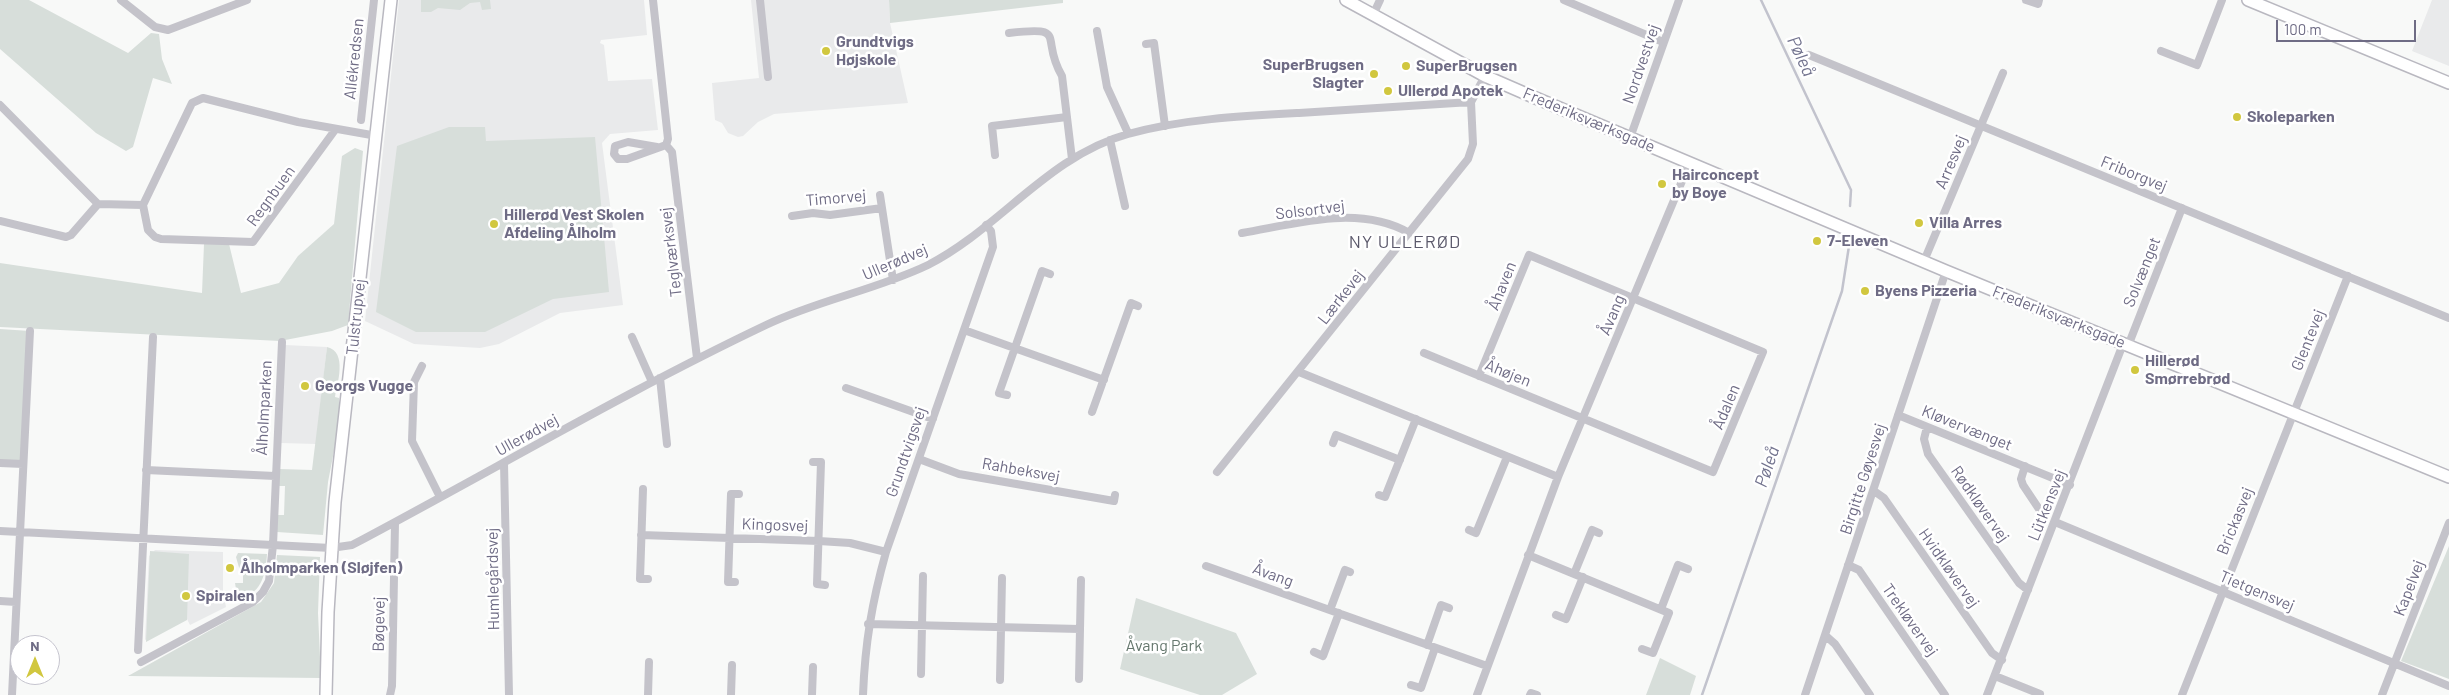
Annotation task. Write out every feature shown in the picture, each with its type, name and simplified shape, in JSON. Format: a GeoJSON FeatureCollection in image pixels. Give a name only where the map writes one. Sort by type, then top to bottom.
{"type":"FeatureCollection","features":[{"type":"Feature","properties":{"kind":"street"},"geometry":{"type":"LineString","coordinates":[[121,0],[155,27],[168,30],[247,0]]}},
{"type":"Feature","properties":{"kind":"street","name":"Allékredsen"},"geometry":{"type":"LineString","coordinates":[[361,120],[374,0]]}},
{"type":"Feature","properties":{"kind":"street","name":"Tulstrupvej"},"geometry":{"type":"LineString","coordinates":[[326,695],[331,548],[391,0]]}},
{"type":"Feature","properties":{"kind":"street","name":"Teglværksvej"},"geometry":{"type":"LineString","coordinates":[[653,0],[668,139],[666,145],[672,152],[697,358]]}},
{"type":"Feature","properties":{"kind":"street"},"geometry":{"type":"LineString","coordinates":[[760,0],[768,77]]}},
{"type":"Feature","properties":{"kind":"street","name":"Frederiksværksgade"},"geometry":{"type":"LineString","coordinates":[[1346,0],[1485,76],[1946,271],[2449,477]]}},
{"type":"Feature","properties":{"kind":"street"},"geometry":{"type":"LineString","coordinates":[[1373,15],[1380,0]]}},
{"type":"Feature","properties":{"kind":"street"},"geometry":{"type":"LineString","coordinates":[[1564,0],[1664,42]]}},
{"type":"Feature","properties":{"kind":"street","name":"Nordvestvej"},"geometry":{"type":"LineString","coordinates":[[1630,138],[1679,0]]}},
{"type":"Feature","properties":{"kind":"street"},"geometry":{"type":"LineString","coordinates":[[2026,0],[2038,4],[2039,0]]}},
{"type":"Feature","properties":{"kind":"street"},"geometry":{"type":"LineString","coordinates":[[2161,51],[2198,65],[2222,0]]}},
{"type":"Feature","properties":{"kind":"street"},"geometry":{"type":"LineString","coordinates":[[2248,0],[2449,83]]}},
{"type":"Feature","properties":{"kind":"street"},"geometry":{"type":"LineString","coordinates":[[1009,33],[1040,29],[1047,32],[1051,38],[1055,64],[1062,76],[1072,159]]}},
{"type":"Feature","properties":{"kind":"street"},"geometry":{"type":"LineString","coordinates":[[1097,31],[1107,87],[1128,133]]}},
{"type":"Feature","properties":{"kind":"street"},"geometry":{"type":"LineString","coordinates":[[1146,44],[1154,43],[1166,126]]}},
{"type":"Feature","properties":{"kind":"street","name":"Friborgvej"},"geometry":{"type":"LineString","coordinates":[[1809,55],[2449,318]]}},
{"type":"Feature","properties":{"kind":"street","name":"Arresvej"},"geometry":{"type":"LineString","coordinates":[[1924,261],[2003,73]]}},
{"type":"Feature","properties":{"kind":"street"},"geometry":{"type":"LineString","coordinates":[[1471,102],[1485,76]]}},
{"type":"Feature","properties":{"kind":"street"},"geometry":{"type":"LineString","coordinates":[[0,105],[98,204],[143,205],[192,103],[203,98],[335,130],[377,136]]}},
{"type":"Feature","properties":{"kind":"street","name":"Ullerødvej"},"geometry":{"type":"LineString","coordinates":[[331,548],[352,545],[395,523],[697,358],[772,322],[893,280],[928,264],[953,250],[1052,172],[1092,147],[1128,133],[1238,117],[1471,102]]}},
{"type":"Feature","properties":{"kind":"street","name":"Lærkevej"},"geometry":{"type":"LineString","coordinates":[[1217,472],[1468,159],[1473,144],[1471,102]]}},
{"type":"Feature","properties":{"kind":"street"},"geometry":{"type":"LineString","coordinates":[[995,155],[992,126],[1067,117]]}},
{"type":"Feature","properties":{"kind":"street","name":"Regnbuen"},"geometry":{"type":"LineString","coordinates":[[143,205],[148,230],[155,237],[254,242],[335,130]]}},
{"type":"Feature","properties":{"kind":"street"},"geometry":{"type":"LineString","coordinates":[[1110,140],[1125,206]]}},
{"type":"Feature","properties":{"kind":"street"},"geometry":{"type":"LineString","coordinates":[[656,147],[623,143],[615,146],[614,154],[618,159],[628,159],[656,147],[666,145]]}},
{"type":"Feature","properties":{"kind":"street","name":"Åvang"},"geometry":{"type":"LineString","coordinates":[[1477,695],[1558,477],[1690,162]]}},
{"type":"Feature","properties":{"kind":"street","name":"Timorvej"},"geometry":{"type":"LineString","coordinates":[[880,195],[893,280]]}},
{"type":"Feature","properties":{"kind":"street"},"geometry":{"type":"LineString","coordinates":[[0,221],[66,237],[71,235],[98,204]]}},
{"type":"Feature","properties":{"kind":"street","name":"Timorvej"},"geometry":{"type":"LineString","coordinates":[[792,216],[813,213],[830,215],[882,208]]}},
{"type":"Feature","properties":{"kind":"street","name":"Solvænget"},"geometry":{"type":"LineString","coordinates":[[2126,345],[2182,208]]}},
{"type":"Feature","properties":{"kind":"street","name":"Solsortvej"},"geometry":{"type":"LineString","coordinates":[[1242,233],[1342,217],[1390,224],[1409,233]]}},
{"type":"Feature","properties":{"kind":"street","name":"Grundtvigsvej"},"geometry":{"type":"LineString","coordinates":[[863,695],[868,624],[886,552],[994,247],[991,231],[986,225]]}},
{"type":"Feature","properties":{"kind":"street","name":"Åhaven"},"geometry":{"type":"LineString","coordinates":[[1479,376],[1529,255],[1633,298]]}},
{"type":"Feature","properties":{"kind":"street"},"geometry":{"type":"LineString","coordinates":[[1007,395],[999,393],[1042,271],[1050,274]]}},
{"type":"Feature","properties":{"kind":"street","name":"Birgitte Gøyesvej"},"geometry":{"type":"LineString","coordinates":[[1805,695],[1946,271]]}},
{"type":"Feature","properties":{"kind":"street","name":"Glentevej"},"geometry":{"type":"LineString","coordinates":[[2293,413],[2348,276]]}},
{"type":"Feature","properties":{"kind":"street","name":"Ådalen"},"geometry":{"type":"LineString","coordinates":[[1583,418],[1713,472],[1717,464],[1763,352],[1633,298]]}},
{"type":"Feature","properties":{"kind":"street"},"geometry":{"type":"LineString","coordinates":[[1092,412],[1131,303],[1138,306]]}},
{"type":"Feature","properties":{"kind":"street"},"geometry":{"type":"LineString","coordinates":[[964,330],[1104,380]]}},
{"type":"Feature","properties":{"kind":"street"},"geometry":{"type":"LineString","coordinates":[[12,695],[30,331]]}},
{"type":"Feature","properties":{"kind":"street"},"geometry":{"type":"LineString","coordinates":[[138,650],[153,337]]}},
{"type":"Feature","properties":{"kind":"street"},"geometry":{"type":"LineString","coordinates":[[632,337],[656,380],[667,444]]}},
{"type":"Feature","properties":{"kind":"street","name":"Ålholmparken"},"geometry":{"type":"LineString","coordinates":[[141,662],[253,602],[263,592],[269,581],[274,545],[275,476],[282,342]]}},
{"type":"Feature","properties":{"kind":"street","name":"Lütkensvej"},"geometry":{"type":"LineString","coordinates":[[1988,695],[2126,345]]}},
{"type":"Feature","properties":{"kind":"street","name":"Åhøjen"},"geometry":{"type":"LineString","coordinates":[[1424,353],[1583,418]]}},
{"type":"Feature","properties":{"kind":"street"},"geometry":{"type":"LineString","coordinates":[[422,366],[414,382],[412,441],[440,497]]}},
{"type":"Feature","properties":{"kind":"street"},"geometry":{"type":"LineString","coordinates":[[1299,372],[1558,477]]}},
{"type":"Feature","properties":{"kind":"street"},"geometry":{"type":"LineString","coordinates":[[846,388],[932,419]]}},
{"type":"Feature","properties":{"kind":"street","name":"Brickasvej"},"geometry":{"type":"LineString","coordinates":[[2182,695],[2293,413]]}},
{"type":"Feature","properties":{"kind":"street","name":"Kløvervænget"},"geometry":{"type":"LineString","coordinates":[[1898,415],[2070,485]]}},
{"type":"Feature","properties":{"kind":"street"},"geometry":{"type":"LineString","coordinates":[[1379,495],[1386,498],[1416,420]]}},
{"type":"Feature","properties":{"kind":"street","name":"Rødkløvervej"},"geometry":{"type":"LineString","coordinates":[[1927,427],[1924,439],[1928,454],[2018,583],[2028,590]]}},
{"type":"Feature","properties":{"kind":"street"},"geometry":{"type":"LineString","coordinates":[[1333,443],[1336,435],[1400,460]]}},
{"type":"Feature","properties":{"kind":"street"},"geometry":{"type":"LineString","coordinates":[[1469,530],[1476,533],[1507,457]]}},
{"type":"Feature","properties":{"kind":"street","name":"Rahbeksvej"},"geometry":{"type":"LineString","coordinates":[[919,459],[959,474],[1114,501],[1115,495]]}},
{"type":"Feature","properties":{"kind":"street","name":"Kingosvej"},"geometry":{"type":"LineString","coordinates":[[813,462],[821,462],[817,584],[825,584]]}},
{"type":"Feature","properties":{"kind":"street"},"geometry":{"type":"LineString","coordinates":[[0,463],[23,464]]}},
{"type":"Feature","properties":{"kind":"street","name":"Humlegårdsvej"},"geometry":{"type":"LineString","coordinates":[[504,463],[509,695]]}},
{"type":"Feature","properties":{"kind":"street","name":"Kløvervænget"},"geometry":{"type":"LineString","coordinates":[[2025,466],[2021,479],[2023,485],[2044,515]]}},
{"type":"Feature","properties":{"kind":"street","name":"Ålholmparken"},"geometry":{"type":"LineString","coordinates":[[146,470],[275,476]]}},
{"type":"Feature","properties":{"kind":"street"},"geometry":{"type":"LineString","coordinates":[[643,490],[640,579],[648,579]]}},
{"type":"Feature","properties":{"kind":"street","name":"Hvidkløvervej"},"geometry":{"type":"LineString","coordinates":[[1874,491],[1884,498],[1992,653],[2002,660]]}},
{"type":"Feature","properties":{"kind":"street","name":"Kingosvej"},"geometry":{"type":"LineString","coordinates":[[735,582],[728,582],[731,494],[739,494]]}},
{"type":"Feature","properties":{"kind":"street","name":"Tietgensvej"},"geometry":{"type":"LineString","coordinates":[[2055,522],[2449,686]]}},
{"type":"Feature","properties":{"kind":"street","name":"Bøgevej"},"geometry":{"type":"LineString","coordinates":[[390,695],[392,686],[395,523]]}},
{"type":"Feature","properties":{"kind":"street","name":"Kapelvej"},"geometry":{"type":"LineString","coordinates":[[2382,695],[2449,523]]}},
{"type":"Feature","properties":{"kind":"street"},"geometry":{"type":"LineString","coordinates":[[1574,574],[1592,530],[1599,533]]}},
{"type":"Feature","properties":{"kind":"street"},"geometry":{"type":"LineString","coordinates":[[0,531],[331,548]]}},
{"type":"Feature","properties":{"kind":"street","name":"Kingosvej"},"geometry":{"type":"LineString","coordinates":[[641,535],[819,540],[850,543],[886,552]]}},
{"type":"Feature","properties":{"kind":"street"},"geometry":{"type":"LineString","coordinates":[[1528,555],[1669,612],[1653,653],[1642,649]]}},
{"type":"Feature","properties":{"kind":"street"},"geometry":{"type":"LineString","coordinates":[[1660,609],[1678,565],[1688,569]]}},
{"type":"Feature","properties":{"kind":"street","name":"Trekløvervej"},"geometry":{"type":"LineString","coordinates":[[1848,565],[1859,570],[1945,695]]}},
{"type":"Feature","properties":{"kind":"street","name":"Åvang"},"geometry":{"type":"LineString","coordinates":[[1206,566],[1487,666]]}},
{"type":"Feature","properties":{"kind":"street"},"geometry":{"type":"LineString","coordinates":[[1330,610],[1345,570],[1350,572]]}},
{"type":"Feature","properties":{"kind":"street"},"geometry":{"type":"LineString","coordinates":[[921,674],[923,576]]}},
{"type":"Feature","properties":{"kind":"street"},"geometry":{"type":"LineString","coordinates":[[1000,680],[1002,578]]}},
{"type":"Feature","properties":{"kind":"street"},"geometry":{"type":"LineString","coordinates":[[1556,615],[1566,619],[1583,578]]}},
{"type":"Feature","properties":{"kind":"street"},"geometry":{"type":"LineString","coordinates":[[1079,679],[1081,580]]}},
{"type":"Feature","properties":{"kind":"street"},"geometry":{"type":"LineString","coordinates":[[0,601],[16,602]]}},
{"type":"Feature","properties":{"kind":"street"},"geometry":{"type":"LineString","coordinates":[[1427,645],[1441,604],[1449,608]]}},
{"type":"Feature","properties":{"kind":"street"},"geometry":{"type":"LineString","coordinates":[[1314,652],[1323,656],[1338,613]]}},
{"type":"Feature","properties":{"kind":"street"},"geometry":{"type":"LineString","coordinates":[[868,624],[1080,630]]}},
{"type":"Feature","properties":{"kind":"street"},"geometry":{"type":"LineString","coordinates":[[1826,636],[1835,644],[1870,695]]}},
{"type":"Feature","properties":{"kind":"street"},"geometry":{"type":"LineString","coordinates":[[1411,685],[1421,688],[1435,648]]}},
{"type":"Feature","properties":{"kind":"street"},"geometry":{"type":"LineString","coordinates":[[648,662],[648,695]]}},
{"type":"Feature","properties":{"kind":"street"},"geometry":{"type":"LineString","coordinates":[[731,695],[732,665]]}},
{"type":"Feature","properties":{"kind":"street"},"geometry":{"type":"LineString","coordinates":[[812,695],[814,668]]}},
{"type":"Feature","properties":{"kind":"street"},"geometry":{"type":"LineString","coordinates":[[1995,676],[2040,694]]}},
{"type":"Feature","properties":{"kind":"street"},"geometry":{"type":"LineString","coordinates":[[1530,695],[1531,693],[1537,695]]}},
{"type":"Feature","properties":{"kind":"shaded area","name":"Hillerød Vest Skolen Afdeling Ålholm"},"geometry":{"type":"Polygon","coordinates":[[[399,0],[644,0],[647,35],[601,40],[600,43],[604,45],[608,81],[652,79],[658,130],[610,134],[602,143],[623,305],[560,313],[499,344],[480,348],[414,344],[365,321],[399,0]]]}},
{"type":"Feature","properties":{"kind":"shaded area","name":"Grundtvigs Højskole"},"geometry":{"type":"Polygon","coordinates":[[[751,0],[889,0],[890,23],[908,103],[774,114],[758,122],[743,136],[738,137],[728,133],[722,123],[715,120],[712,83],[759,78],[751,0]]]}},
{"type":"Feature","properties":{"kind":"shaded area"},"geometry":{"type":"Polygon","coordinates":[[[2432,0],[2449,0],[2449,66],[2412,51],[2432,0]]]}},
{"type":"Feature","properties":{"kind":"shaded area"},"geometry":{"type":"Polygon","coordinates":[[[285,345],[327,347],[316,444],[281,443],[285,345]]]}},
{"type":"Feature","properties":{"kind":"shaded area","name":"Spiralen"},"geometry":{"type":"Polygon","coordinates":[[[155,550],[223,552],[223,592],[226,607],[190,625],[187,619],[145,640],[149,556],[155,550]]]}},
{"type":"Feature","properties":{"kind":"green space"},"geometry":{"type":"Polygon","coordinates":[[[0,0],[29,0],[128,53],[151,33],[159,34],[162,59],[172,84],[153,78],[133,147],[126,151],[96,133],[0,49],[0,0]]]}},
{"type":"Feature","properties":{"kind":"green space"},"geometry":{"type":"Polygon","coordinates":[[[421,0],[490,0],[491,9],[482,10],[480,2],[470,3],[460,10],[438,8],[431,12],[421,12],[421,0]]]}},
{"type":"Feature","properties":{"kind":"green space"},"geometry":{"type":"Polygon","coordinates":[[[889,0],[1063,0],[1063,3],[890,23],[889,0]]]}},
{"type":"Feature","properties":{"kind":"green space"},"geometry":{"type":"Polygon","coordinates":[[[449,127],[485,127],[486,141],[595,137],[609,292],[553,299],[485,332],[416,332],[376,312],[397,146],[449,127]]]}},
{"type":"Feature","properties":{"kind":"green space"},"geometry":{"type":"Polygon","coordinates":[[[355,148],[363,151],[348,325],[332,331],[280,341],[0,327],[0,263],[202,293],[204,244],[229,244],[241,293],[279,283],[298,256],[334,224],[342,156],[355,148]]]}},
{"type":"Feature","properties":{"kind":"green space"},"geometry":{"type":"Polygon","coordinates":[[[0,329],[30,331],[23,464],[0,463],[0,329]]]}},
{"type":"Feature","properties":{"kind":"green space"},"geometry":{"type":"Polygon","coordinates":[[[327,347],[337,355],[339,362],[340,369],[335,397],[339,398],[339,425],[328,482],[323,535],[277,532],[277,515],[284,515],[285,486],[278,486],[279,469],[312,470],[327,347]]]}},
{"type":"Feature","properties":{"kind":"green space"},"geometry":{"type":"Polygon","coordinates":[[[2449,546],[2449,679],[2401,661],[2449,546]]]}},
{"type":"Feature","properties":{"kind":"green space"},"geometry":{"type":"Polygon","coordinates":[[[150,551],[189,554],[187,620],[146,642],[150,551]]]}},
{"type":"Feature","properties":{"kind":"green space"},"geometry":{"type":"Polygon","coordinates":[[[238,553],[267,554],[262,581],[255,591],[243,596],[236,589],[235,583],[243,583],[243,572],[240,571],[236,557],[238,553]]]}},
{"type":"Feature","properties":{"kind":"green space"},"geometry":{"type":"Polygon","coordinates":[[[277,555],[320,557],[318,613],[321,678],[128,676],[261,602],[274,583],[277,555]]]}},
{"type":"Feature","properties":{"kind":"green space","name":"Åvang Park"},"geometry":{"type":"Polygon","coordinates":[[[1136,598],[1236,633],[1257,674],[1222,695],[1200,695],[1120,669],[1136,598]]]}},
{"type":"Feature","properties":{"kind":"green space"},"geometry":{"type":"Polygon","coordinates":[[[1660,658],[1696,676],[1690,695],[1646,695],[1660,658]]]}},
{"type":"Feature","properties":{"kind":"waterway","name":"Pøleå"},"geometry":{"type":"LineString","coordinates":[[1761,0],[1851,190],[1850,206]]}},
{"type":"Feature","properties":{"kind":"waterway","name":"Pøleå"},"geometry":{"type":"LineString","coordinates":[[1702,695],[1842,291],[1849,246]]}},
{"type":"Feature","properties":{"kind":"place","name":"Grundtvigs Højskole"},"geometry":{"type":"Point","coordinates":[826,51]}},
{"type":"Feature","properties":{"kind":"place","name":"SuperBrugsen"},"geometry":{"type":"Point","coordinates":[1406,66]}},
{"type":"Feature","properties":{"kind":"place","name":"SuperBrugsen Slagter"},"geometry":{"type":"Point","coordinates":[1374,74]}},
{"type":"Feature","properties":{"kind":"place","name":"Ullerød Apotek"},"geometry":{"type":"Point","coordinates":[1388,91]}},
{"type":"Feature","properties":{"kind":"place","name":"Skoleparken"},"geometry":{"type":"Point","coordinates":[2237,117]}},
{"type":"Feature","properties":{"kind":"place","name":"Hairconcept by Boye"},"geometry":{"type":"Point","coordinates":[1662,184]}},
{"type":"Feature","properties":{"kind":"place","name":"Villa Arres"},"geometry":{"type":"Point","coordinates":[1919,223]}},
{"type":"Feature","properties":{"kind":"place","name":"Hillerød Vest Skolen Afdeling Ålholm"},"geometry":{"type":"Point","coordinates":[494,224]}},
{"type":"Feature","properties":{"kind":"place","name":"7-Eleven"},"geometry":{"type":"Point","coordinates":[1817,241]}},
{"type":"Feature","properties":{"kind":"place","name":"Byens Pizzeria"},"geometry":{"type":"Point","coordinates":[1865,291]}},
{"type":"Feature","properties":{"kind":"place","name":"Hillerød Smørrebrød"},"geometry":{"type":"Point","coordinates":[2135,370]}},
{"type":"Feature","properties":{"kind":"place","name":"Georgs Vugge"},"geometry":{"type":"Point","coordinates":[305,386]}},
{"type":"Feature","properties":{"kind":"place","name":"Ålholmparken (Sløjfen)"},"geometry":{"type":"Point","coordinates":[230,568]}},
{"type":"Feature","properties":{"kind":"place","name":"Spiralen"},"geometry":{"type":"Point","coordinates":[186,596]}},
{"type":"Feature","properties":{"kind":"district","name":"NY ULLERØD"},"geometry":{"type":"Point","coordinates":[1405,242]}}]}
